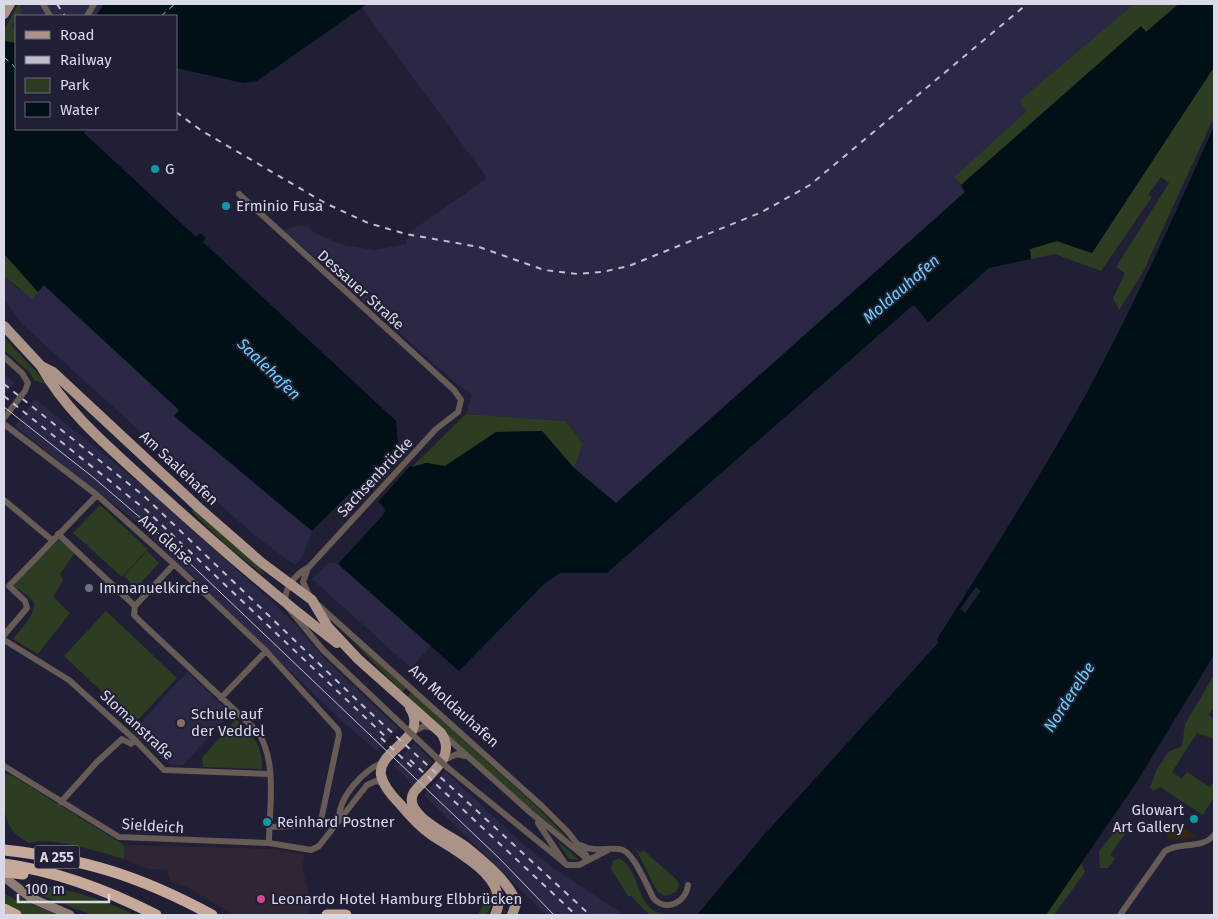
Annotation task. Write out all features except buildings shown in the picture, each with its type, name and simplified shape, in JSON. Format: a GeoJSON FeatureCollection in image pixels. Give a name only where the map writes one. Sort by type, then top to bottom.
{"type":"FeatureCollection","features":[{"type":"Feature","properties":{"kind":"highway","name":"A 255"},"geometry":{"type":"LineString","coordinates":[[4,850],[73,860],[109,869],[143,881],[212,915]]}},
{"type":"Feature","properties":{"kind":"highway","name":"A 255"},"geometry":{"type":"LineString","coordinates":[[7,870],[34,868],[107,892],[156,915]]}},
{"type":"Feature","properties":{"kind":"highway"},"geometry":{"type":"LineString","coordinates":[[4,909],[16,915]]}},
{"type":"Feature","properties":{"kind":"highway"},"geometry":{"type":"LineString","coordinates":[[327,915],[346,915]]}},
{"type":"Feature","properties":{"kind":"main road"},"geometry":{"type":"LineString","coordinates":[[4,14],[10,4]]}},
{"type":"Feature","properties":{"kind":"main road","name":"Am Saalehafen"},"geometry":{"type":"LineString","coordinates":[[4,326],[41,366],[55,387],[94,433],[204,534],[286,604],[358,659]]}},
{"type":"Feature","properties":{"kind":"main road","name":"Am Saalehafen"},"geometry":{"type":"LineString","coordinates":[[41,366],[53,372],[199,508],[290,588]]}},
{"type":"Feature","properties":{"kind":"main road","name":"Am Moldauhafen"},"geometry":{"type":"LineString","coordinates":[[290,588],[312,600]]}},
{"type":"Feature","properties":{"kind":"main road"},"geometry":{"type":"LineString","coordinates":[[312,600],[328,627],[358,659],[441,733],[448,747],[443,762],[412,795],[412,805],[433,826],[466,847],[510,888],[516,904],[512,915]]}},
{"type":"Feature","properties":{"kind":"main road"},"geometry":{"type":"LineString","coordinates":[[408,705],[414,716],[415,736],[384,763],[381,773],[386,786],[400,805],[429,833],[462,853],[497,889],[499,901],[494,915]]}},
{"type":"Feature","properties":{"kind":"main road"},"geometry":{"type":"LineString","coordinates":[[386,786],[398,794],[412,795]]}},
{"type":"Feature","properties":{"kind":"street"},"geometry":{"type":"LineString","coordinates":[[43,4],[49,15]]}},
{"type":"Feature","properties":{"kind":"street"},"geometry":{"type":"LineString","coordinates":[[88,15],[94,4]]}},
{"type":"Feature","properties":{"kind":"street","name":"Dessauer Straße"},"geometry":{"type":"LineString","coordinates":[[238,194],[453,389],[460,398],[461,407]]}},
{"type":"Feature","properties":{"kind":"street"},"geometry":{"type":"LineString","coordinates":[[4,357],[26,377],[28,386],[4,418]]}},
{"type":"Feature","properties":{"kind":"street","name":"Sachsenbrücke"},"geometry":{"type":"LineString","coordinates":[[290,588],[407,460],[461,407]]}},
{"type":"Feature","properties":{"kind":"street","name":"Am Gleise"},"geometry":{"type":"LineString","coordinates":[[4,424],[97,495],[174,564],[266,651],[340,732],[322,820],[318,827],[269,827]]}},
{"type":"Feature","properties":{"kind":"street"},"geometry":{"type":"LineString","coordinates":[[4,635],[27,608],[25,601],[6,584],[97,495]]}},
{"type":"Feature","properties":{"kind":"street"},"geometry":{"type":"LineString","coordinates":[[4,500],[52,540]]}},
{"type":"Feature","properties":{"kind":"street"},"geometry":{"type":"LineString","coordinates":[[58,534],[135,606]]}},
{"type":"Feature","properties":{"kind":"street","name":"Am Saalehafen"},"geometry":{"type":"LineString","coordinates":[[204,534],[233,553],[280,592],[290,588]]}},
{"type":"Feature","properties":{"kind":"street"},"geometry":{"type":"LineString","coordinates":[[174,564],[135,606],[134,615],[258,732],[267,746],[270,774],[268,843]]}},
{"type":"Feature","properties":{"kind":"street","name":"Sachsenbrücke"},"geometry":{"type":"LineString","coordinates":[[304,576],[309,566]]}},
{"type":"Feature","properties":{"kind":"street"},"geometry":{"type":"LineString","coordinates":[[304,576],[290,588],[286,604],[323,650],[443,762],[567,865],[574,867],[608,850]]}},
{"type":"Feature","properties":{"kind":"street"},"geometry":{"type":"LineString","coordinates":[[304,576],[304,586],[312,600]]}},
{"type":"Feature","properties":{"kind":"street","name":"Am Moldauhafen"},"geometry":{"type":"LineString","coordinates":[[312,600],[337,620],[543,807],[577,843],[589,860]]}},
{"type":"Feature","properties":{"kind":"street","name":"Slomanstraße"},"geometry":{"type":"LineString","coordinates":[[4,640],[69,680],[135,740],[164,770],[170,772],[270,774]]}},
{"type":"Feature","properties":{"kind":"street"},"geometry":{"type":"LineString","coordinates":[[221,698],[266,651]]}},
{"type":"Feature","properties":{"kind":"street"},"geometry":{"type":"LineString","coordinates":[[415,736],[424,726],[432,727],[441,733],[531,814],[589,860]]}},
{"type":"Feature","properties":{"kind":"street"},"geometry":{"type":"LineString","coordinates":[[62,802],[96,763],[122,740],[131,744],[135,740]]}},
{"type":"Feature","properties":{"kind":"street"},"geometry":{"type":"LineString","coordinates":[[443,762],[456,754],[466,756]]}},
{"type":"Feature","properties":{"kind":"street"},"geometry":{"type":"LineString","coordinates":[[340,819],[340,809],[348,793],[374,766],[384,763]]}},
{"type":"Feature","properties":{"kind":"street","name":"Sieldeich"},"geometry":{"type":"LineString","coordinates":[[4,766],[111,834],[122,838],[268,843],[312,850],[319,846],[340,819]]}},
{"type":"Feature","properties":{"kind":"street"},"geometry":{"type":"LineString","coordinates":[[340,819],[367,785],[376,781],[386,786]]}},
{"type":"Feature","properties":{"kind":"street"},"geometry":{"type":"LineString","coordinates":[[531,814],[567,865]]}},
{"type":"Feature","properties":{"kind":"street"},"geometry":{"type":"LineString","coordinates":[[1120,915],[1162,855],[1173,847],[1203,843],[1214,835]]}},
{"type":"Feature","properties":{"kind":"street"},"geometry":{"type":"LineString","coordinates":[[577,843],[592,850],[619,848],[628,852],[654,900],[660,904],[673,905],[680,901],[685,896],[688,885]]}},
{"type":"Feature","properties":{"kind":"street"},"geometry":{"type":"LineString","coordinates":[[7,870],[31,898],[70,915]]}},
{"type":"Feature","properties":{"kind":"shaded area"},"geometry":{"type":"Polygon","coordinates":[[[19,4],[103,4],[97,15],[15,15],[15,34],[6,27],[19,4]]]}},
{"type":"Feature","properties":{"kind":"shaded area"},"geometry":{"type":"Polygon","coordinates":[[[367,4],[1134,4],[1020,101],[1028,111],[954,177],[965,192],[616,503],[574,468],[583,444],[566,421],[466,414],[472,394],[458,385],[284,230],[299,225],[308,227],[315,233],[344,245],[375,250],[406,244],[410,232],[487,178],[362,8],[367,4]]]}},
{"type":"Feature","properties":{"kind":"shaded area"},"geometry":{"type":"Polygon","coordinates":[[[4,276],[19,290],[38,292],[43,285],[179,410],[175,417],[312,531],[303,556],[295,565],[254,535],[21,323],[4,299],[4,276]]]}},
{"type":"Feature","properties":{"kind":"shaded area"},"geometry":{"type":"Polygon","coordinates":[[[4,374],[14,382],[4,396],[4,374]]]}},
{"type":"Feature","properties":{"kind":"shaded area"},"geometry":{"type":"Polygon","coordinates":[[[35,399],[157,497],[266,596],[297,626],[325,659],[398,728],[377,751],[342,721],[135,521],[15,426],[35,399]]]}},
{"type":"Feature","properties":{"kind":"shaded area"},"geometry":{"type":"Polygon","coordinates":[[[328,563],[338,564],[431,646],[411,668],[312,579],[328,563]]]}},
{"type":"Feature","properties":{"kind":"shaded area","name":"Schule auf der Veddel"},"geometry":{"type":"Polygon","coordinates":[[[187,672],[231,713],[183,765],[170,765],[132,732],[187,672]]]}},
{"type":"Feature","properties":{"kind":"shaded area"},"geometry":{"type":"Polygon","coordinates":[[[414,743],[433,762],[413,785],[393,766],[414,743]]]}},
{"type":"Feature","properties":{"kind":"shaded area"},"geometry":{"type":"Polygon","coordinates":[[[445,771],[522,843],[553,868],[624,915],[546,915],[424,795],[445,771]]]}},
{"type":"Feature","properties":{"kind":"shaded area"},"geometry":{"type":"Polygon","coordinates":[[[124,845],[274,849],[305,855],[302,867],[311,902],[308,915],[234,915],[189,888],[170,881],[167,870],[148,869],[124,859],[124,845]]]}},
{"type":"Feature","properties":{"kind":"green space"},"geometry":{"type":"Polygon","coordinates":[[[18,4],[22,4],[19,8],[23,10],[19,15],[15,15],[15,21],[11,26],[15,31],[15,43],[4,41],[4,30],[18,4]]]}},
{"type":"Feature","properties":{"kind":"green space"},"geometry":{"type":"Polygon","coordinates":[[[1134,4],[1178,4],[1146,32],[1141,27],[961,185],[954,177],[1027,111],[1019,101],[1134,4]]]}},
{"type":"Feature","properties":{"kind":"green space"},"geometry":{"type":"Polygon","coordinates":[[[1214,67],[1214,117],[1143,272],[1119,310],[1113,298],[1125,273],[1116,267],[1169,183],[1161,177],[1148,195],[1152,197],[1101,271],[1055,254],[1031,259],[1030,249],[1057,241],[1092,253],[1214,67]]]}},
{"type":"Feature","properties":{"kind":"green space"},"geometry":{"type":"Polygon","coordinates":[[[4,253],[38,292],[32,299],[4,276],[4,253]]]}},
{"type":"Feature","properties":{"kind":"green space"},"geometry":{"type":"Polygon","coordinates":[[[4,337],[48,385],[34,380],[29,372],[4,350],[4,337]]]}},
{"type":"Feature","properties":{"kind":"green space"},"geometry":{"type":"Polygon","coordinates":[[[466,414],[566,421],[583,444],[574,468],[542,431],[496,432],[445,466],[426,463],[412,467],[466,414]]]}},
{"type":"Feature","properties":{"kind":"green space"},"geometry":{"type":"Polygon","coordinates":[[[100,505],[148,549],[122,577],[73,533],[100,505]]]}},
{"type":"Feature","properties":{"kind":"green space"},"geometry":{"type":"Polygon","coordinates":[[[195,508],[262,570],[265,576],[225,544],[191,511],[195,508]]]}},
{"type":"Feature","properties":{"kind":"green space"},"geometry":{"type":"Polygon","coordinates":[[[59,540],[75,553],[60,574],[63,580],[53,597],[70,613],[38,654],[13,639],[28,621],[34,605],[29,597],[14,586],[31,565],[59,540]]]}},
{"type":"Feature","properties":{"kind":"green space"},"geometry":{"type":"Polygon","coordinates":[[[147,551],[159,563],[136,588],[124,576],[147,551]]]}},
{"type":"Feature","properties":{"kind":"green space"},"geometry":{"type":"Polygon","coordinates":[[[106,611],[177,678],[135,723],[64,656],[106,611]]]}},
{"type":"Feature","properties":{"kind":"green space"},"geometry":{"type":"Polygon","coordinates":[[[335,623],[406,688],[402,692],[335,623]]]}},
{"type":"Feature","properties":{"kind":"green space"},"geometry":{"type":"Polygon","coordinates":[[[1214,675],[1214,706],[1209,715],[1214,719],[1214,739],[1197,733],[1172,772],[1182,779],[1187,772],[1210,787],[1214,781],[1214,797],[1203,815],[1160,787],[1153,791],[1150,787],[1156,771],[1168,752],[1182,746],[1185,724],[1214,675]]]}},
{"type":"Feature","properties":{"kind":"green space"},"geometry":{"type":"Polygon","coordinates":[[[411,692],[537,807],[576,847],[472,758],[407,697],[411,692]]]}},
{"type":"Feature","properties":{"kind":"green space"},"geometry":{"type":"Polygon","coordinates":[[[236,719],[247,730],[259,747],[262,769],[203,767],[202,758],[236,719]]]}},
{"type":"Feature","properties":{"kind":"green space"},"geometry":{"type":"Polygon","coordinates":[[[4,775],[13,776],[124,845],[124,859],[64,843],[39,841],[30,843],[20,837],[9,824],[4,807],[4,775]]]}},
{"type":"Feature","properties":{"kind":"green space"},"geometry":{"type":"Polygon","coordinates":[[[1130,821],[1133,823],[1110,855],[1115,859],[1108,868],[1100,868],[1099,851],[1112,835],[1130,821]]]}},
{"type":"Feature","properties":{"kind":"green space"},"geometry":{"type":"Polygon","coordinates":[[[559,842],[579,860],[569,859],[559,842]]]}},
{"type":"Feature","properties":{"kind":"green space"},"geometry":{"type":"Polygon","coordinates":[[[636,849],[641,853],[643,850],[677,880],[679,885],[676,892],[665,896],[658,892],[636,849]]]}},
{"type":"Feature","properties":{"kind":"green space"},"geometry":{"type":"Polygon","coordinates":[[[619,858],[633,874],[640,892],[651,908],[659,913],[672,915],[650,915],[631,896],[628,896],[611,869],[613,861],[619,858]]]}},
{"type":"Feature","properties":{"kind":"green space"},"geometry":{"type":"Polygon","coordinates":[[[1081,862],[1085,872],[1054,915],[1046,915],[1081,862]]]}},
{"type":"Feature","properties":{"kind":"green space"},"geometry":{"type":"Polygon","coordinates":[[[26,884],[68,890],[135,915],[92,915],[38,894],[26,884]]]}},
{"type":"Feature","properties":{"kind":"green space"},"geometry":{"type":"Polygon","coordinates":[[[490,890],[492,903],[486,915],[478,915],[490,890]]]}},
{"type":"Feature","properties":{"kind":"green space"},"geometry":{"type":"Polygon","coordinates":[[[4,893],[16,900],[19,896],[31,904],[59,915],[24,915],[4,906],[4,893]]]}},
{"type":"Feature","properties":{"kind":"sand"},"geometry":{"type":"Polygon","coordinates":[[[1175,823],[1197,837],[1171,840],[1166,837],[1175,823]]]}},
{"type":"Feature","properties":{"kind":"water"},"geometry":{"type":"Polygon","coordinates":[[[104,4],[367,4],[257,81],[243,83],[178,68],[178,15],[97,15],[104,4]]]}},
{"type":"Feature","properties":{"kind":"water"},"geometry":{"type":"Polygon","coordinates":[[[1179,4],[1214,4],[1214,67],[1092,253],[1057,241],[1030,249],[1031,259],[989,268],[928,322],[915,306],[912,306],[607,573],[560,573],[545,583],[459,671],[338,564],[384,514],[385,510],[378,501],[364,493],[354,492],[349,494],[312,531],[174,416],[179,410],[44,285],[38,292],[4,254],[4,41],[15,43],[15,130],[86,130],[84,133],[196,237],[200,233],[206,238],[203,242],[396,421],[399,455],[412,467],[426,463],[445,466],[496,432],[542,431],[574,468],[616,503],[965,192],[961,185],[1141,26],[1146,32],[1179,4]]]}},
{"type":"Feature","properties":{"kind":"water","name":"Norderelbe"},"geometry":{"type":"Polygon","coordinates":[[[1214,126],[1214,655],[1138,780],[1046,915],[697,915],[763,836],[938,643],[937,639],[994,549],[1085,396],[1120,329],[1214,126]]]}},
{"type":"Feature","properties":{"kind":"pier"},"geometry":{"type":"Polygon","coordinates":[[[402,456],[412,464],[377,503],[366,497],[402,456]]]}},
{"type":"Feature","properties":{"kind":"pier"},"geometry":{"type":"Polygon","coordinates":[[[976,587],[981,591],[965,613],[960,609],[976,587]]]}},
{"type":"Feature","properties":{"kind":"ferry route"},"geometry":{"type":"LineString","coordinates":[[162,15],[175,4]]}},
{"type":"Feature","properties":{"kind":"ferry route"},"geometry":{"type":"LineString","coordinates":[[4,57],[15,67]]}},
{"type":"Feature","properties":{"kind":"tram line"},"geometry":{"type":"LineString","coordinates":[[4,407],[94,478],[157,532],[500,859],[554,915]]}},
{"type":"Feature","properties":{"kind":"railway"},"geometry":{"type":"LineString","coordinates":[[57,4],[64,15]]}},
{"type":"Feature","properties":{"kind":"railway"},"geometry":{"type":"LineString","coordinates":[[178,113],[202,131],[325,203],[368,223],[406,234],[479,247],[544,270],[578,274],[602,272],[629,266],[762,212],[810,185],[1027,4]]}},
{"type":"Feature","properties":{"kind":"railway"},"geometry":{"type":"LineString","coordinates":[[4,384],[144,496],[361,704],[590,915]]}},
{"type":"Feature","properties":{"kind":"railway"},"geometry":{"type":"LineString","coordinates":[[4,396],[146,510],[388,739]]}},
{"type":"Feature","properties":{"kind":"railway"},"geometry":{"type":"LineString","coordinates":[[381,738],[412,767]]}},
{"type":"Feature","properties":{"kind":"railway"},"geometry":{"type":"LineString","coordinates":[[410,760],[576,915]]}},
{"type":"Feature","properties":{"kind":"place","name":"G"},"geometry":{"type":"Point","coordinates":[155,169]}},
{"type":"Feature","properties":{"kind":"place","name":"Erminio Fusa"},"geometry":{"type":"Point","coordinates":[226,206]}},
{"type":"Feature","properties":{"kind":"place","name":"Immanuelkirche"},"geometry":{"type":"Point","coordinates":[89,588]}},
{"type":"Feature","properties":{"kind":"place","name":"Schule auf der Veddel"},"geometry":{"type":"Point","coordinates":[181,723]}},
{"type":"Feature","properties":{"kind":"place","name":"Glowart Art Gallery"},"geometry":{"type":"Point","coordinates":[1194,819]}},
{"type":"Feature","properties":{"kind":"place","name":"Reinhard Postner"},"geometry":{"type":"Point","coordinates":[267,822]}},
{"type":"Feature","properties":{"kind":"place","name":"Leonardo Hotel Hamburg Elbbrücken"},"geometry":{"type":"Point","coordinates":[261,899]}},
{"type":"Feature","properties":{"kind":"water label","name":"Moldauhafen"},"geometry":{"type":"Point","coordinates":[901,289]}},
{"type":"Feature","properties":{"kind":"water label","name":"Saalehafen"},"geometry":{"type":"Point","coordinates":[269,369]}}]}
